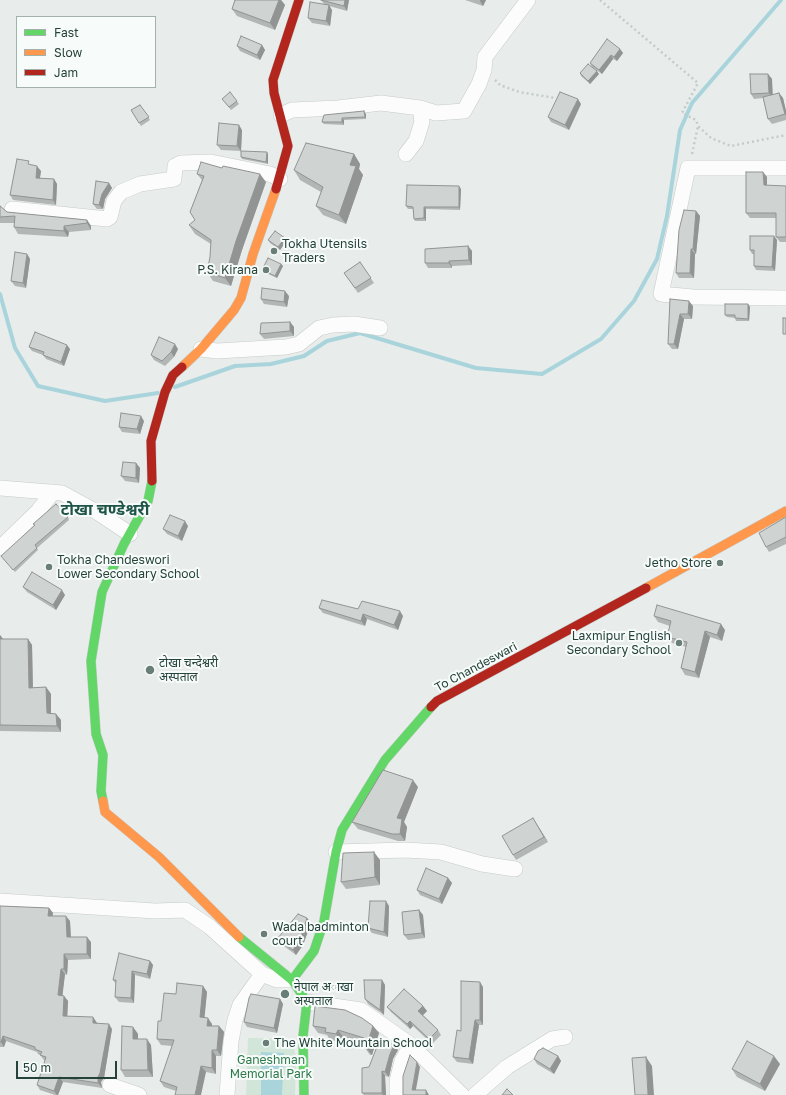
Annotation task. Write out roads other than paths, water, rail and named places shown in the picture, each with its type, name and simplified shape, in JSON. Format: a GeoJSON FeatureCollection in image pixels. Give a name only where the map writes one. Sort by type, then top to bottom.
{"type":"FeatureCollection","features":[{"type":"Feature","properties":{"kind":"street"},"geometry":{"type":"LineString","coordinates":[[299,0],[273,80],[274,93],[288,146],[280,179],[253,254],[241,298],[234,310],[201,349],[172,375],[165,392],[151,441],[152,485],[148,501],[102,592],[91,661],[96,734],[103,755],[101,791],[105,812],[159,857],[247,944],[292,980],[307,1002],[303,1036],[304,1095]]}},
{"type":"Feature","properties":{"kind":"street"},"geometry":{"type":"LineString","coordinates":[[281,115],[292,110],[338,108],[381,103],[420,108],[436,113],[464,111],[479,84],[484,70],[485,57],[528,0]]}},
{"type":"Feature","properties":{"kind":"street"},"geometry":{"type":"LineString","coordinates":[[406,154],[416,141],[422,122],[420,108]]}},
{"type":"Feature","properties":{"kind":"street"},"geometry":{"type":"LineString","coordinates":[[12,209],[107,218],[110,217],[114,201],[121,192],[140,184],[174,179],[175,166],[181,163],[211,162],[270,174],[280,179]]}},
{"type":"Feature","properties":{"kind":"street"},"geometry":{"type":"LineString","coordinates":[[786,168],[688,168],[661,294],[693,297],[786,298]]}},
{"type":"Feature","properties":{"kind":"street"},"geometry":{"type":"LineString","coordinates":[[201,349],[217,351],[286,347],[299,344],[319,328],[333,325],[354,324],[380,328]]}},
{"type":"Feature","properties":{"kind":"street"},"geometry":{"type":"LineString","coordinates":[[0,488],[62,493],[130,534]]}},
{"type":"Feature","properties":{"kind":"street"},"geometry":{"type":"LineString","coordinates":[[0,548],[38,511],[53,492]]}},
{"type":"Feature","properties":{"kind":"street","name":"To Chandeswari"},"geometry":{"type":"LineString","coordinates":[[292,980],[314,951],[324,921],[336,852],[342,830],[385,760],[437,701],[542,646],[786,511]]}},
{"type":"Feature","properties":{"kind":"street"},"geometry":{"type":"LineString","coordinates":[[336,852],[405,850],[441,852],[482,864],[515,869]]}},
{"type":"Feature","properties":{"kind":"street"},"geometry":{"type":"LineString","coordinates":[[0,901],[155,911],[185,910],[210,927],[262,974],[277,980],[292,980]]}},
{"type":"Feature","properties":{"kind":"street"},"geometry":{"type":"LineString","coordinates":[[227,1095],[231,1041],[240,1005],[262,974]]}},
{"type":"Feature","properties":{"kind":"street"},"geometry":{"type":"LineString","coordinates":[[307,1002],[360,1010],[411,1045],[462,1095]]}},
{"type":"Feature","properties":{"kind":"street"},"geometry":{"type":"LineString","coordinates":[[475,1095],[507,1067],[552,1039],[565,1037]]}},
{"type":"Feature","properties":{"kind":"street"},"geometry":{"type":"LineString","coordinates":[[396,1095],[397,1080],[402,1061],[411,1045]]}},
{"type":"Feature","properties":{"kind":"street"},"geometry":{"type":"LineString","coordinates":[[110,1085],[139,1095]]}},
{"type":"Feature","properties":{"kind":"water"},"geometry":{"type":"Polygon","coordinates":[[[261,1052],[284,1053],[282,1095],[261,1095],[261,1052]]]}},
{"type":"Feature","properties":{"kind":"waterway"},"geometry":{"type":"LineString","coordinates":[[175,387],[235,366],[271,364],[304,356],[327,341],[360,333],[476,368],[542,374],[601,339],[634,301],[657,259],[667,216],[680,130],[692,103],[781,0]]}},
{"type":"Feature","properties":{"kind":"waterway"},"geometry":{"type":"LineString","coordinates":[[0,294],[15,348],[38,386],[105,401],[158,393]]}},
{"type":"Feature","properties":{"kind":"place","name":"Tokha Utensils Traders"},"geometry":{"type":"Point","coordinates":[274,251]}},
{"type":"Feature","properties":{"kind":"place","name":"P.S. Kirana"},"geometry":{"type":"Point","coordinates":[266,270]}},
{"type":"Feature","properties":{"kind":"place","name":"Jetho Store"},"geometry":{"type":"Point","coordinates":[720,563]}},
{"type":"Feature","properties":{"kind":"place","name":"Tokha Chandeswori Lower Secondary School"},"geometry":{"type":"Point","coordinates":[49,567]}},
{"type":"Feature","properties":{"kind":"place","name":"Laxmipur English Secondary School"},"geometry":{"type":"Point","coordinates":[679,643]}},
{"type":"Feature","properties":{"kind":"place","name":"टोखा चन्देश्वरी अस्पताल"},"geometry":{"type":"Point","coordinates":[150,670]}},
{"type":"Feature","properties":{"kind":"place","name":"Wada badminton court"},"geometry":{"type":"Point","coordinates":[264,934]}},
{"type":"Feature","properties":{"kind":"place","name":"नेपाल अाखा अस्पताल"},"geometry":{"type":"Point","coordinates":[285,994]}},
{"type":"Feature","properties":{"kind":"place","name":"The White Mountain School"},"geometry":{"type":"Point","coordinates":[266,1043]}},
{"type":"Feature","properties":{"kind":"district","name":"टोखा चण्डेश्वरी"},"geometry":{"type":"Point","coordinates":[105,510]}},
{"type":"Feature","properties":{"kind":"park label","name":"Ganeshman Memorial Park"},"geometry":{"type":"Point","coordinates":[271,1067]}}]}
